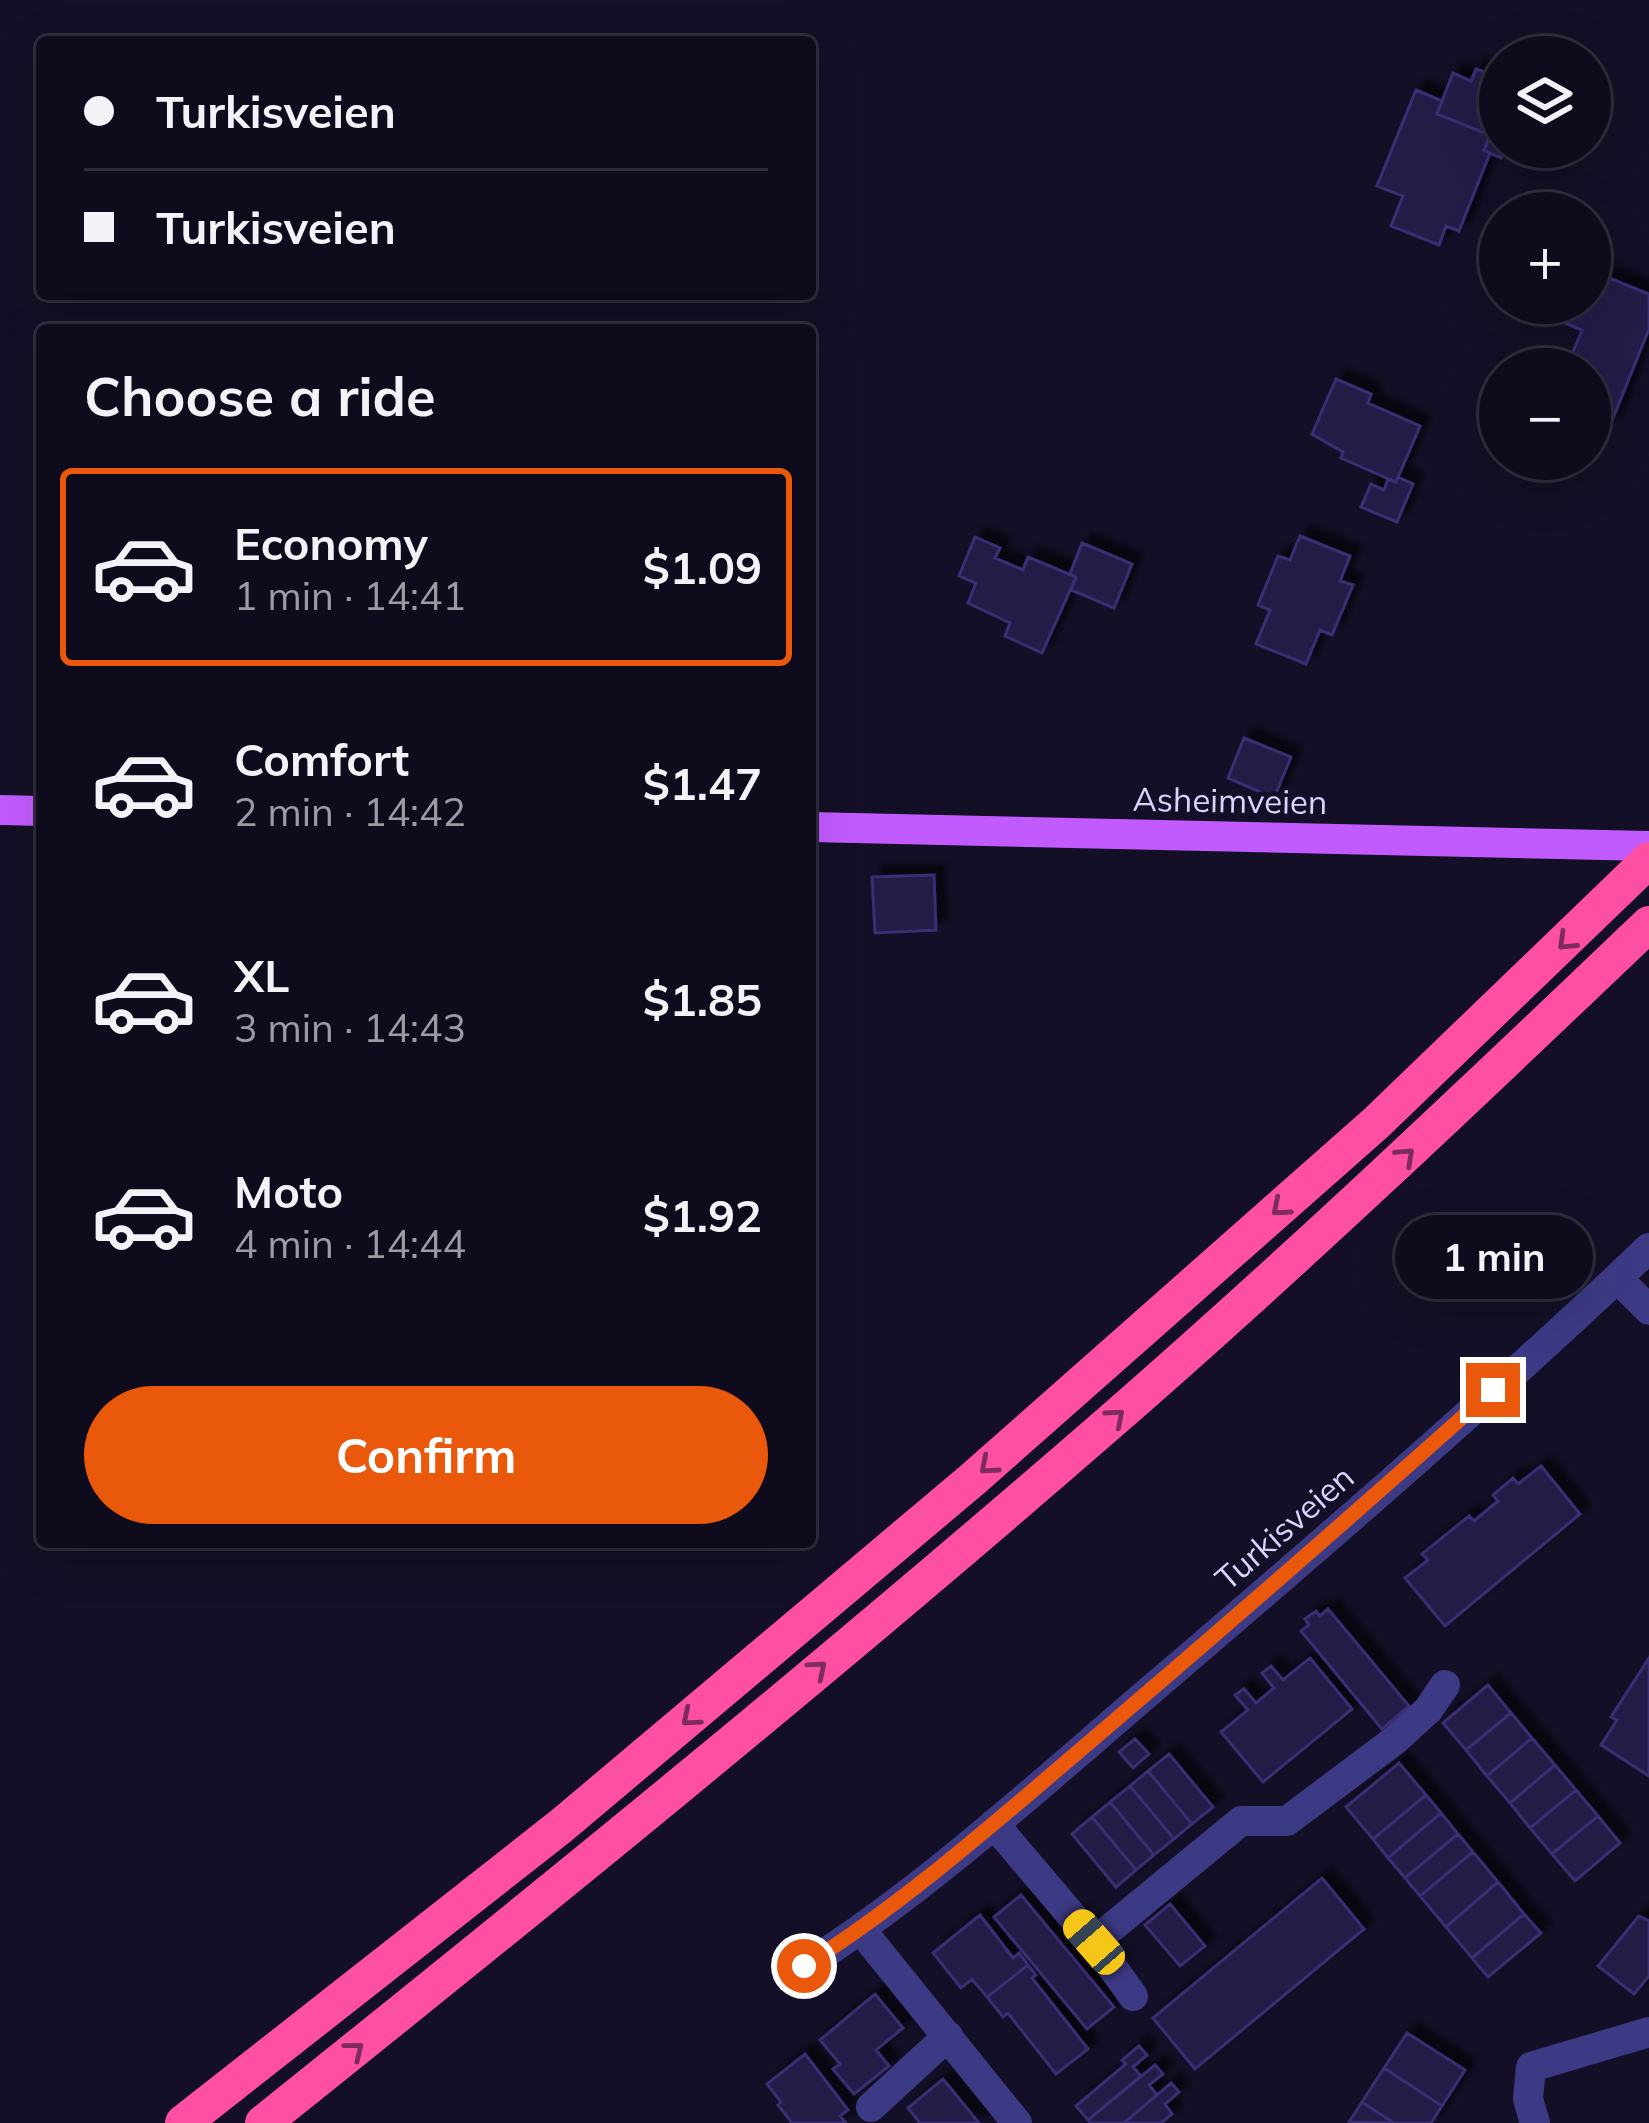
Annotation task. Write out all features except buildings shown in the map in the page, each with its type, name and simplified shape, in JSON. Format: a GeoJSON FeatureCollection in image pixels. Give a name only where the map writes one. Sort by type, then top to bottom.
{"type":"FeatureCollection","features":[{"type":"Feature","properties":{"kind":"highway"},"geometry":{"type":"LineString","coordinates":[[183,2123],[561,1826],[973,1479],[1376,1123],[1649,860]]}},
{"type":"Feature","properties":{"kind":"highway"},"geometry":{"type":"LineString","coordinates":[[263,2123],[630,1829],[1108,1424],[1398,1165],[1649,925]]}},
{"type":"Feature","properties":{"kind":"main road"},"geometry":{"type":"LineString","coordinates":[[0,810],[36,811]]}},
{"type":"Feature","properties":{"kind":"main road","name":"Asheimveien"},"geometry":{"type":"LineString","coordinates":[[816,827],[1649,846]]}},
{"type":"Feature","properties":{"kind":"street","name":"Turkisveien"},"geometry":{"type":"LineString","coordinates":[[804,1966],[861,1930],[994,1824],[1323,1543],[1649,1248]]}},
{"type":"Feature","properties":{"kind":"street"},"geometry":{"type":"LineString","coordinates":[[1617,1278],[1649,1310]]}},
{"type":"Feature","properties":{"kind":"street"},"geometry":{"type":"LineString","coordinates":[[1094,1942],[1241,1821],[1287,1821],[1395,1740],[1428,1710],[1445,1685]]}},
{"type":"Feature","properties":{"kind":"street"},"geometry":{"type":"LineString","coordinates":[[994,1824],[1094,1942],[1133,1996]]}},
{"type":"Feature","properties":{"kind":"street"},"geometry":{"type":"LineString","coordinates":[[861,1930],[1017,2123]]}},
{"type":"Feature","properties":{"kind":"street"},"geometry":{"type":"LineString","coordinates":[[1535,2123],[1528,2099],[1531,2067],[1649,2032]]}},
{"type":"Feature","properties":{"kind":"street"},"geometry":{"type":"LineString","coordinates":[[871,2108],[948,2036]]}},
{"type":"Feature","properties":{"kind":"route"},"geometry":{"type":"LineString","coordinates":[[804,1966],[861,1930],[994,1824],[1323,1543],[1493,1390]]}}]}
